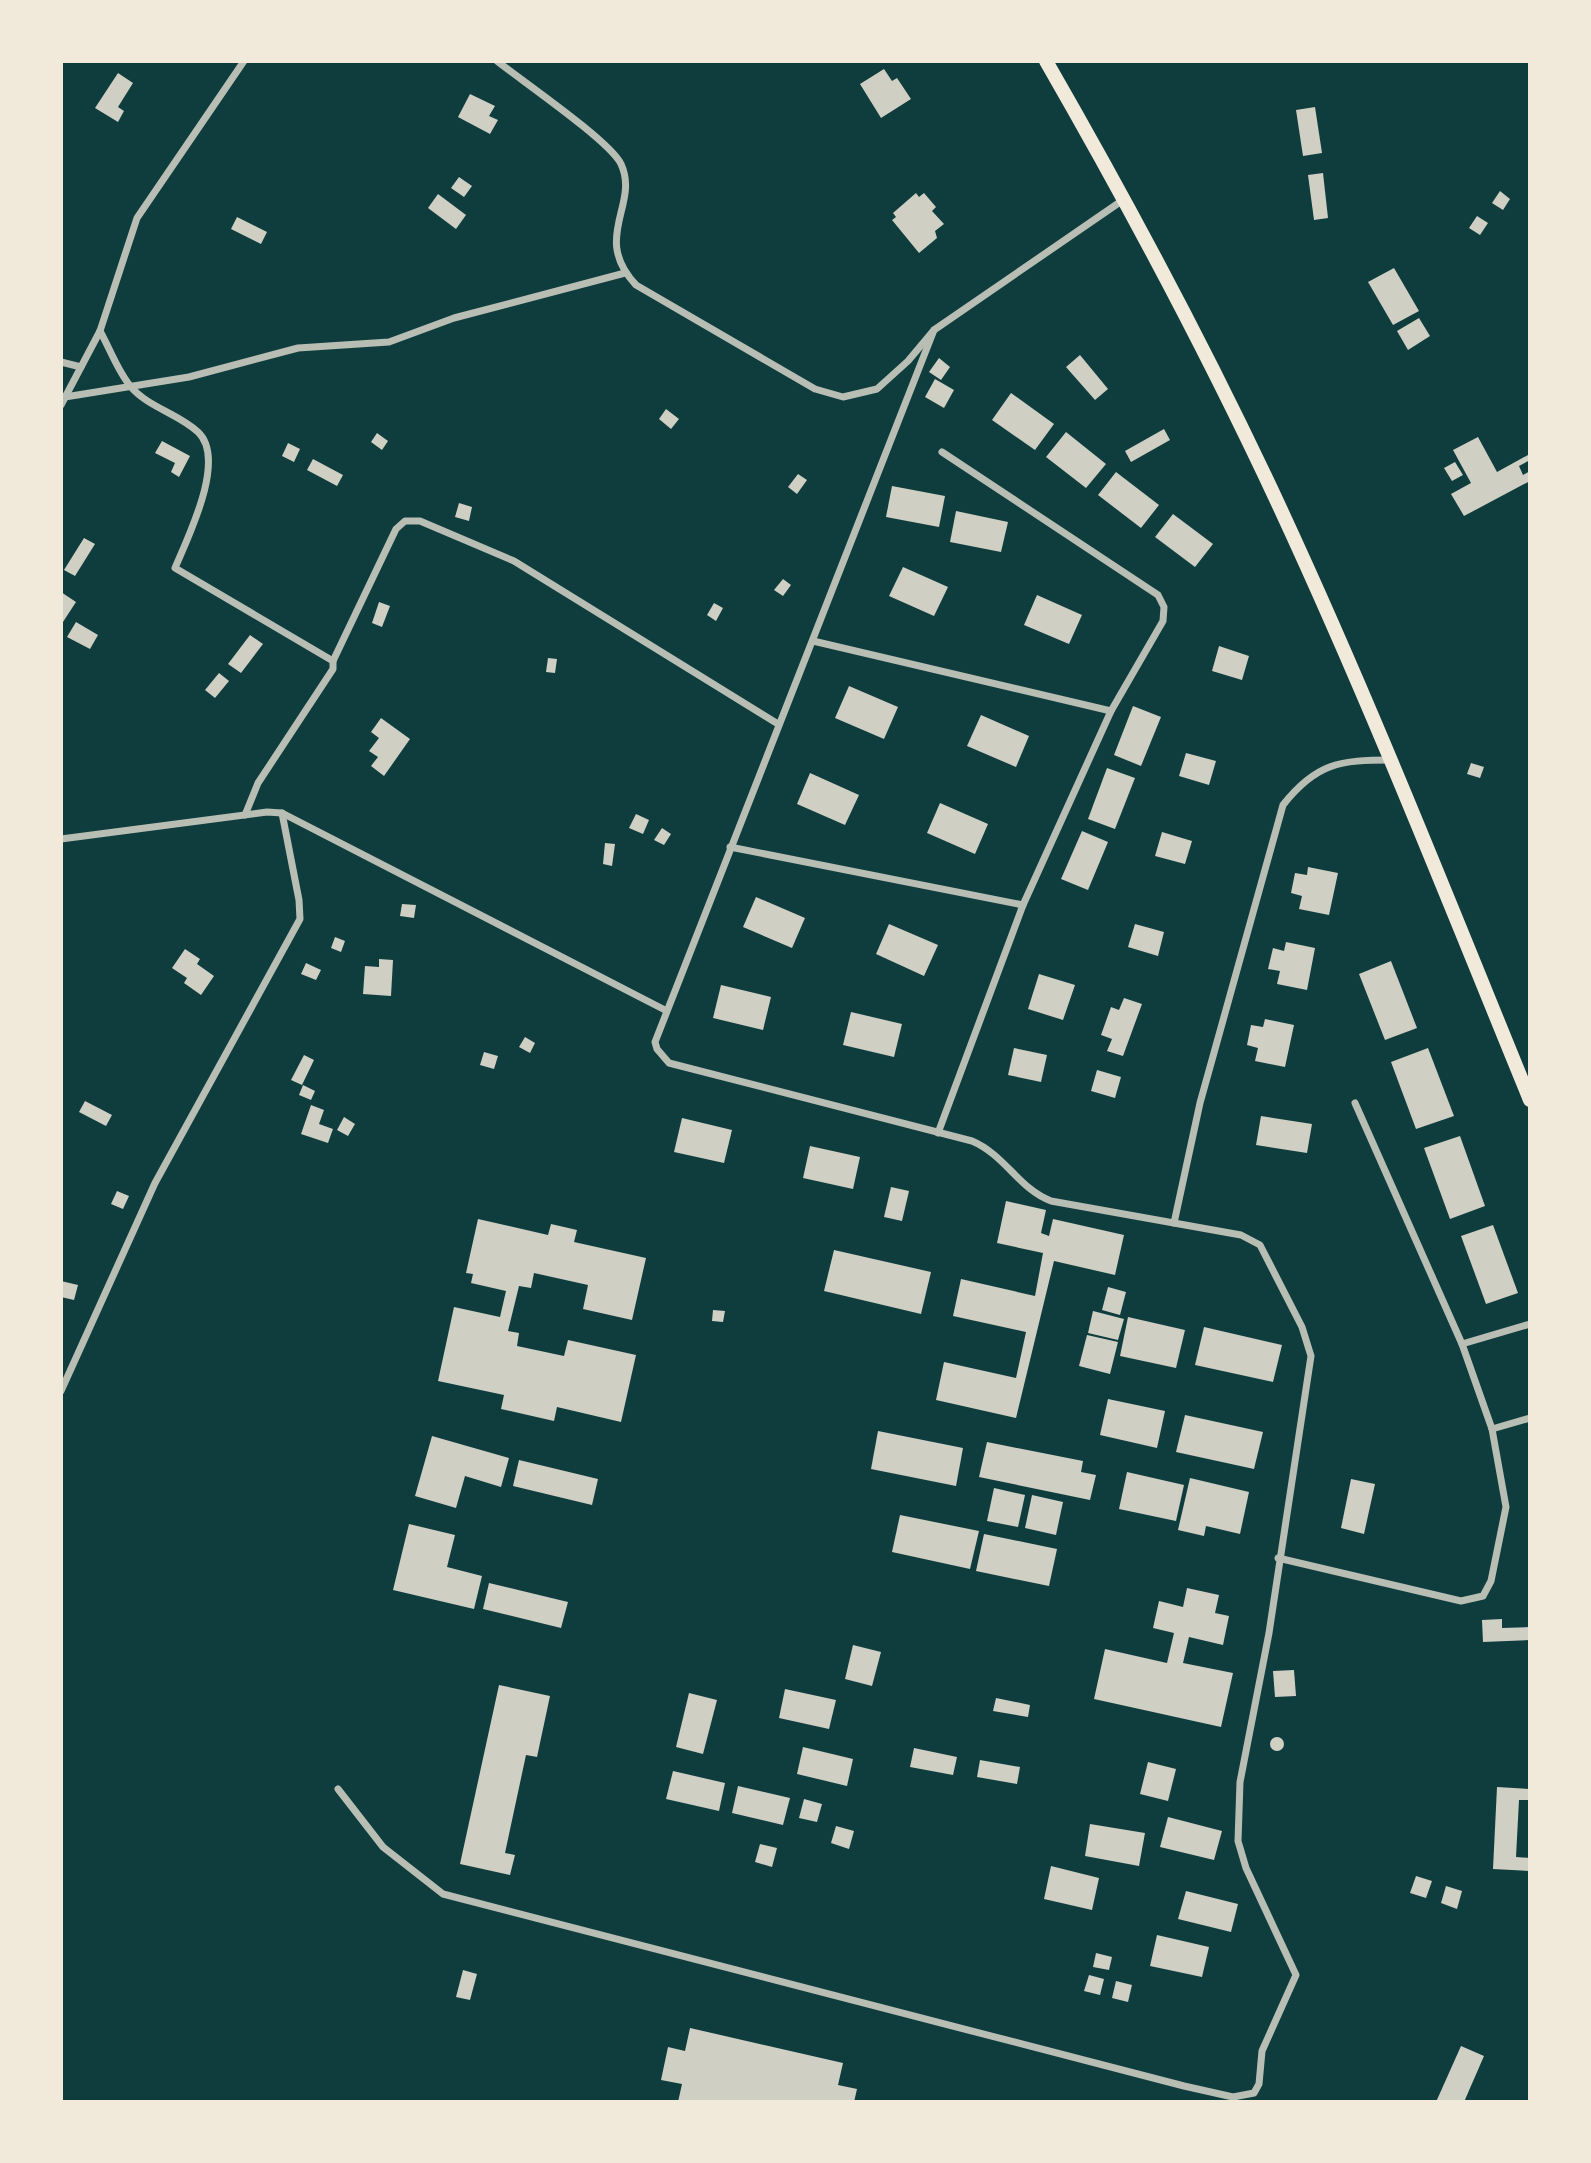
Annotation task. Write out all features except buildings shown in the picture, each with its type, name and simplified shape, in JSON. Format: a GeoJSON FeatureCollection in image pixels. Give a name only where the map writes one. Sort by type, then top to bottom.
{"type":"FeatureCollection","features":[{"type":"Feature","properties":{"kind":"main road"},"geometry":{"type":"LineString","coordinates":[[1045,61],[1124,200],[1281,511],[1391,760],[1530,1100]]}},
{"type":"Feature","properties":{"kind":"street"},"geometry":{"type":"LineString","coordinates":[[63,401],[100,331],[137,218],[244,61]]}},
{"type":"Feature","properties":{"kind":"street"},"geometry":{"type":"LineString","coordinates":[[497,61],[615,153],[626,179],[615,237],[625,273],[636,285],[815,389],[843,397],[877,389],[908,361],[934,330],[1124,200]]}},
{"type":"Feature","properties":{"kind":"street"},"geometry":{"type":"LineString","coordinates":[[63,401],[189,377],[298,348],[389,341],[454,318],[625,273]]}},
{"type":"Feature","properties":{"kind":"street"},"geometry":{"type":"LineString","coordinates":[[338,1789],[383,1847],[443,1894],[1184,2086],[1233,2097],[1254,2093],[1259,2084],[1262,2051],[1296,1975],[1246,1868],[1238,1841],[1240,1782],[1269,1633],[1311,1356],[1303,1327],[1260,1245],[1241,1235],[1122,1216],[1051,1201],[1029,1189],[986,1147],[669,1063],[657,1049],[655,1042],[665,1010],[934,330]]}},
{"type":"Feature","properties":{"kind":"street"},"geometry":{"type":"LineString","coordinates":[[100,331],[132,388],[198,432],[209,451],[210,462],[200,505],[175,568],[333,661]]}},
{"type":"Feature","properties":{"kind":"street"},"geometry":{"type":"LineString","coordinates":[[61,362],[81,367]]}},
{"type":"Feature","properties":{"kind":"street"},"geometry":{"type":"LineString","coordinates":[[939,1133],[1023,905],[1111,710],[1163,621],[1164,607],[1158,596],[942,452]]}},
{"type":"Feature","properties":{"kind":"street"},"geometry":{"type":"LineString","coordinates":[[244,815],[258,783],[333,669],[333,661],[396,529],[405,521],[420,521],[514,561],[778,724]]}},
{"type":"Feature","properties":{"kind":"street"},"geometry":{"type":"LineString","coordinates":[[813,641],[1111,710]]}},
{"type":"Feature","properties":{"kind":"street"},"geometry":{"type":"LineString","coordinates":[[1174,1223],[1200,1103],[1283,805],[1301,783],[1327,766],[1359,760],[1391,760]]}},
{"type":"Feature","properties":{"kind":"street"},"geometry":{"type":"LineString","coordinates":[[61,1391],[155,1183],[300,919],[299,900],[282,813]]}},
{"type":"Feature","properties":{"kind":"street"},"geometry":{"type":"LineString","coordinates":[[61,839],[244,815],[282,813],[665,1010]]}},
{"type":"Feature","properties":{"kind":"street"},"geometry":{"type":"LineString","coordinates":[[730,847],[1023,905]]}},
{"type":"Feature","properties":{"kind":"street"},"geometry":{"type":"LineString","coordinates":[[1279,1558],[1461,1601],[1483,1596],[1491,1581],[1506,1507],[1492,1429],[1462,1344],[1355,1103]]}},
{"type":"Feature","properties":{"kind":"street"},"geometry":{"type":"LineString","coordinates":[[1462,1344],[1530,1324]]}},
{"type":"Feature","properties":{"kind":"street"},"geometry":{"type":"LineString","coordinates":[[1492,1429],[1530,1418]]}}]}
